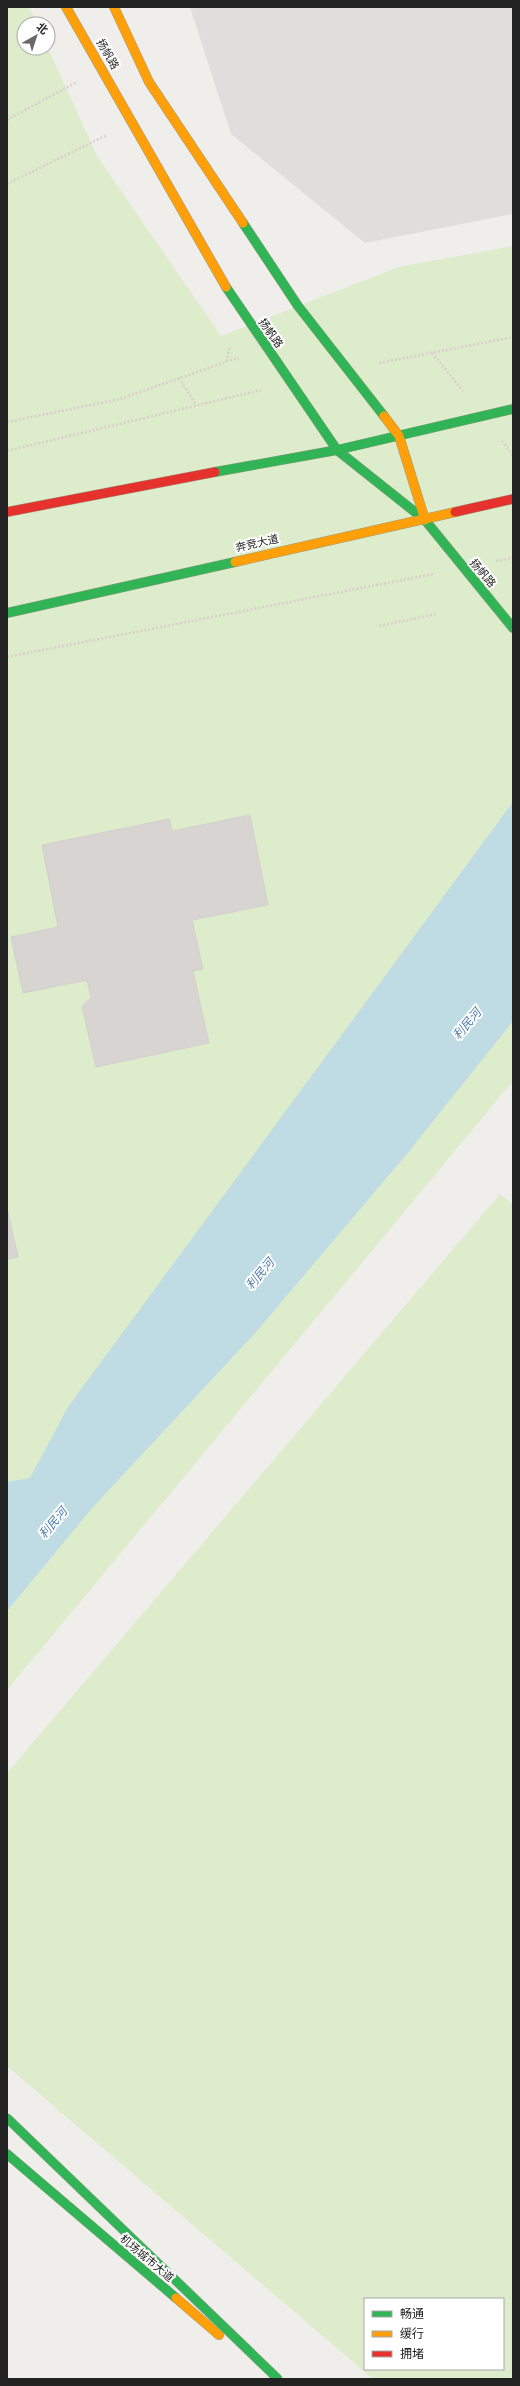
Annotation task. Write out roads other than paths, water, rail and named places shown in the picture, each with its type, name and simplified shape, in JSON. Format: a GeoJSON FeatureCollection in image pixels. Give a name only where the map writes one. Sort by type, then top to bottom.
{"type":"FeatureCollection","features":[{"type":"Feature","properties":{"kind":"main road","name":"扬帆路"},"geometry":{"type":"LineString","coordinates":[[66,7],[234,300],[337,450],[425,520],[513,628]]}},
{"type":"Feature","properties":{"kind":"main road"},"geometry":{"type":"LineString","coordinates":[[114,7],[148,82],[298,306],[399,436],[425,520]]}},
{"type":"Feature","properties":{"kind":"main road"},"geometry":{"type":"LineString","coordinates":[[7,512],[122,488],[337,450],[513,409]]}},
{"type":"Feature","properties":{"kind":"main road","name":"奔竞大道"},"geometry":{"type":"LineString","coordinates":[[7,614],[310,543],[425,520],[513,498]]}},
{"type":"Feature","properties":{"kind":"main road"},"geometry":{"type":"LineString","coordinates":[[7,2118],[278,2379]]}},
{"type":"Feature","properties":{"kind":"main road","name":"机场城市大道"},"geometry":{"type":"LineString","coordinates":[[7,2154],[272,2379]]}},
{"type":"Feature","properties":{"kind":"water","name":"利民河"},"geometry":{"type":"Polygon","coordinates":[[[513,802],[513,1021],[406,1155],[256,1332],[93,1507],[7,1611],[7,1482],[30,1478],[68,1407],[513,802]]]}}]}
